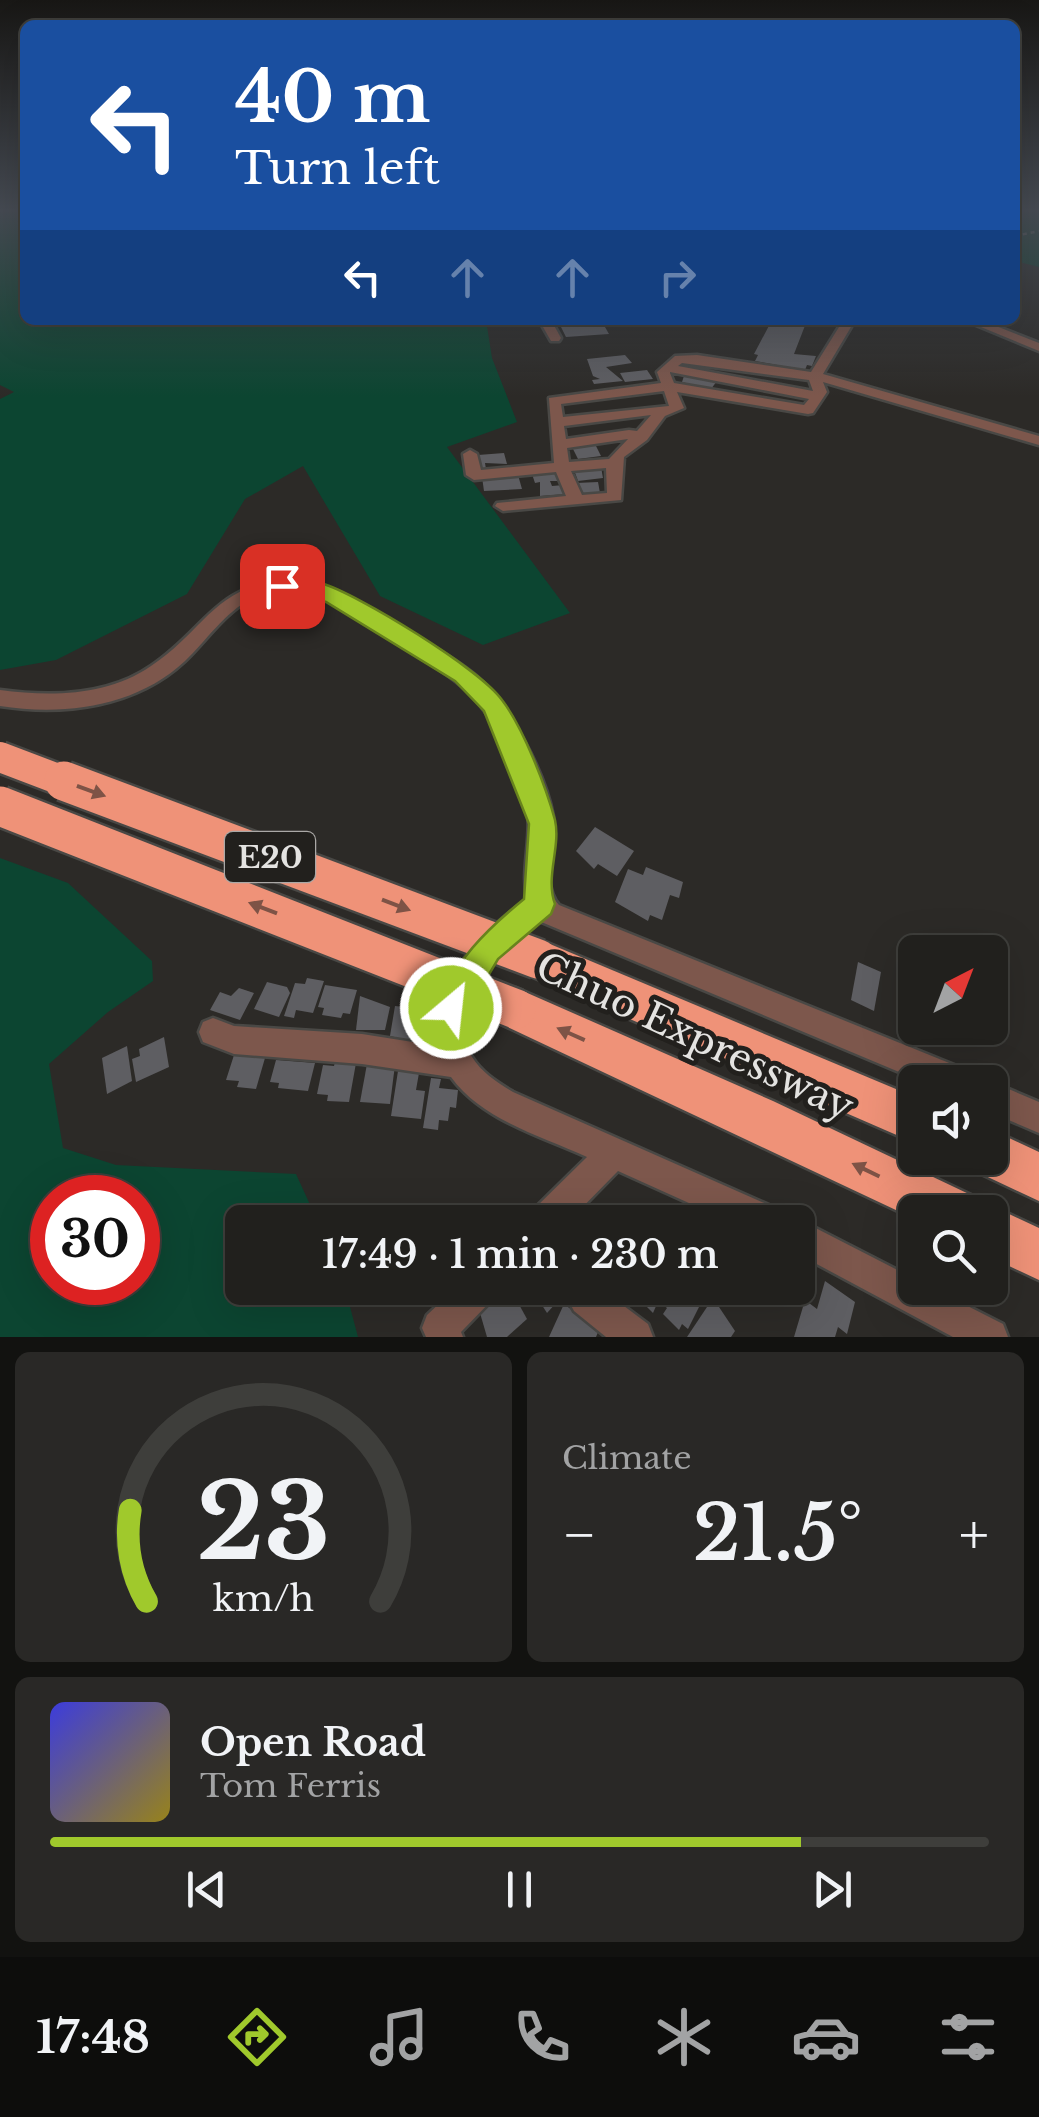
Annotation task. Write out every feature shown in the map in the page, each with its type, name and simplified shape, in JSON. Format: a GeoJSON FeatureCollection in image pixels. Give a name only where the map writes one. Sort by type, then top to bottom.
{"type":"FeatureCollection","features":[{"type":"Feature","properties":{"kind":"highway","name":"Chuo Expressway"},"geometry":{"type":"LineString","coordinates":[[0,757],[538,960],[898,1113]]}},
{"type":"Feature","properties":{"kind":"highway","name":"Chuo Expressway"},"geometry":{"type":"LineString","coordinates":[[0,806],[516,1009],[758,1117],[919,1195]]}},
{"type":"Feature","properties":{"kind":"highway"},"geometry":{"type":"LineString","coordinates":[[1008,1162],[1039,1177]]}},
{"type":"Feature","properties":{"kind":"highway"},"geometry":{"type":"LineString","coordinates":[[1008,1240],[1039,1256]]}},
{"type":"Feature","properties":{"kind":"street"},"geometry":{"type":"LineString","coordinates":[[548,325],[555,338]]}},
{"type":"Feature","properties":{"kind":"street"},"geometry":{"type":"LineString","coordinates":[[576,500],[562,468],[554,401],[674,387],[808,410],[817,396],[815,378],[844,325]]}},
{"type":"Feature","properties":{"kind":"street"},"geometry":{"type":"LineString","coordinates":[[983,325],[1039,347]]}},
{"type":"Feature","properties":{"kind":"street"},"geometry":{"type":"LineString","coordinates":[[672,369],[692,359],[815,378],[1039,440]]}},
{"type":"Feature","properties":{"kind":"street"},"geometry":{"type":"LineString","coordinates":[[470,454],[474,475],[610,463],[672,408],[672,369]]}},
{"type":"Feature","properties":{"kind":"street"},"geometry":{"type":"LineString","coordinates":[[672,369],[817,396]]}},
{"type":"Feature","properties":{"kind":"street"},"geometry":{"type":"LineString","coordinates":[[559,422],[672,408]]}},
{"type":"Feature","properties":{"kind":"street"},"geometry":{"type":"LineString","coordinates":[[561,444],[629,434],[642,437]]}},
{"type":"Feature","properties":{"kind":"street"},"geometry":{"type":"LineString","coordinates":[[503,506],[614,496],[610,463]]}},
{"type":"Feature","properties":{"kind":"street"},"geometry":{"type":"LineString","coordinates":[[0,698],[46,702],[82,699],[138,682],[170,662],[214,613],[234,600],[282,586],[317,589],[463,675],[494,706],[542,824],[536,892],[540,904],[550,914],[917,1065]]}},
{"type":"Feature","properties":{"kind":"street"},"geometry":{"type":"LineString","coordinates":[[540,904],[488,948],[463,983],[451,1008],[459,1064],[471,1080],[502,1103],[731,1205]]}},
{"type":"Feature","properties":{"kind":"street"},"geometry":{"type":"LineString","coordinates":[[214,1032],[234,1040],[362,1050],[459,1064]]}},
{"type":"Feature","properties":{"kind":"street"},"geometry":{"type":"LineString","coordinates":[[1008,1104],[1039,1118]]}},
{"type":"Feature","properties":{"kind":"street"},"geometry":{"type":"LineString","coordinates":[[562,1205],[616,1152]]}},
{"type":"Feature","properties":{"kind":"street"},"geometry":{"type":"LineString","coordinates":[[815,1245],[990,1337]]}},
{"type":"Feature","properties":{"kind":"street"},"geometry":{"type":"LineString","coordinates":[[445,1337],[440,1328],[463,1305]]}},
{"type":"Feature","properties":{"kind":"street"},"geometry":{"type":"LineString","coordinates":[[594,1305],[635,1337]]}},
{"type":"Feature","properties":{"kind":"green space"},"geometry":{"type":"Polygon","coordinates":[[[0,272],[20,272],[20,325],[487,325],[492,358],[517,422],[447,447],[570,613],[483,645],[380,596],[303,466],[245,499],[187,594],[56,660],[0,670],[0,399],[14,392],[0,385],[0,272]]]}},
{"type":"Feature","properties":{"kind":"green space"},"geometry":{"type":"Polygon","coordinates":[[[0,858],[68,883],[152,961],[153,981],[108,1012],[49,1064],[63,1148],[116,1165],[296,1174],[310,1205],[225,1205],[225,1305],[350,1305],[358,1337],[0,1337],[0,858]]]}},
{"type":"Feature","properties":{"kind":"building"},"geometry":{"type":"Polygon","coordinates":[[[604,325],[609,334],[566,337],[561,327],[604,325]]]}},
{"type":"Feature","properties":{"kind":"building"},"geometry":{"type":"Polygon","coordinates":[[[769,325],[805,325],[794,354],[816,356],[812,366],[807,365],[805,370],[755,361],[758,355],[754,354],[769,325]]]}},
{"type":"Feature","properties":{"kind":"building"},"geometry":{"type":"Polygon","coordinates":[[[625,355],[632,363],[606,367],[623,381],[594,384],[592,380],[600,379],[593,376],[587,359],[625,355]]]}},
{"type":"Feature","properties":{"kind":"building"},"geometry":{"type":"Polygon","coordinates":[[[647,370],[653,379],[625,382],[620,373],[647,370]]]}},
{"type":"Feature","properties":{"kind":"building"},"geometry":{"type":"Polygon","coordinates":[[[685,373],[717,381],[711,389],[682,382],[685,373]]]}},
{"type":"Feature","properties":{"kind":"building"},"geometry":{"type":"Polygon","coordinates":[[[595,444],[601,456],[578,459],[573,449],[595,444]]]}},
{"type":"Feature","properties":{"kind":"building"},"geometry":{"type":"Polygon","coordinates":[[[504,453],[507,464],[485,463],[486,469],[480,470],[478,455],[504,453]]]}},
{"type":"Feature","properties":{"kind":"building"},"geometry":{"type":"Polygon","coordinates":[[[601,467],[603,478],[578,481],[574,470],[601,467]]]}},
{"type":"Feature","properties":{"kind":"building"},"geometry":{"type":"Polygon","coordinates":[[[555,472],[558,481],[550,481],[552,486],[564,485],[567,494],[540,496],[540,482],[535,483],[532,474],[555,472]]]}},
{"type":"Feature","properties":{"kind":"building"},"geometry":{"type":"Polygon","coordinates":[[[518,475],[522,489],[484,491],[482,477],[518,475]]]}},
{"type":"Feature","properties":{"kind":"building"},"geometry":{"type":"Polygon","coordinates":[[[598,482],[600,493],[578,494],[576,483],[598,482]]]}},
{"type":"Feature","properties":{"kind":"building"},"geometry":{"type":"Polygon","coordinates":[[[595,827],[634,851],[617,876],[598,864],[594,869],[576,851],[595,827]]]}},
{"type":"Feature","properties":{"kind":"building"},"geometry":{"type":"Polygon","coordinates":[[[646,867],[683,882],[679,898],[670,895],[662,920],[650,915],[648,921],[615,902],[628,869],[643,875],[646,867]]]}},
{"type":"Feature","properties":{"kind":"building"},"geometry":{"type":"Polygon","coordinates":[[[858,962],[881,972],[874,1011],[851,1000],[858,962]]]}},
{"type":"Feature","properties":{"kind":"building"},"geometry":{"type":"Polygon","coordinates":[[[307,978],[324,981],[313,1013],[296,1010],[294,1018],[284,1016],[295,983],[305,984],[307,978]]]}},
{"type":"Feature","properties":{"kind":"building"},"geometry":{"type":"Polygon","coordinates":[[[267,982],[287,987],[290,993],[279,1017],[254,1009],[267,982]]]}},
{"type":"Feature","properties":{"kind":"building"},"geometry":{"type":"Polygon","coordinates":[[[325,985],[357,990],[350,1014],[343,1013],[341,1018],[322,1015],[324,1008],[318,1007],[325,985]]]}},
{"type":"Feature","properties":{"kind":"building"},"geometry":{"type":"Polygon","coordinates":[[[239,988],[254,993],[240,1020],[210,1010],[220,992],[231,996],[239,988]]]}},
{"type":"Feature","properties":{"kind":"building"},"geometry":{"type":"Polygon","coordinates":[[[360,996],[390,1007],[385,1030],[356,1030],[360,996]]]}},
{"type":"Feature","properties":{"kind":"building"},"geometry":{"type":"Polygon","coordinates":[[[395,1006],[422,1009],[420,1017],[436,1019],[432,1046],[390,1036],[395,1006]]]}},
{"type":"Feature","properties":{"kind":"building"},"geometry":{"type":"Polygon","coordinates":[[[164,1037],[169,1067],[136,1082],[132,1059],[140,1056],[139,1049],[164,1037]]]}},
{"type":"Feature","properties":{"kind":"building"},"geometry":{"type":"Polygon","coordinates":[[[127,1046],[132,1081],[107,1094],[102,1058],[127,1046]]]}},
{"type":"Feature","properties":{"kind":"building"},"geometry":{"type":"Polygon","coordinates":[[[234,1055],[265,1058],[256,1089],[237,1087],[239,1081],[226,1080],[234,1055]]]}},
{"type":"Feature","properties":{"kind":"building"},"geometry":{"type":"Polygon","coordinates":[[[276,1060],[315,1063],[308,1091],[278,1088],[279,1083],[270,1082],[276,1060]]]}},
{"type":"Feature","properties":{"kind":"building"},"geometry":{"type":"Polygon","coordinates":[[[335,1062],[356,1063],[349,1102],[327,1101],[328,1095],[317,1094],[323,1065],[334,1066],[335,1062]]]}},
{"type":"Feature","properties":{"kind":"building"},"geometry":{"type":"Polygon","coordinates":[[[367,1064],[395,1065],[390,1104],[360,1102],[367,1064]]]}},
{"type":"Feature","properties":{"kind":"building"},"geometry":{"type":"Polygon","coordinates":[[[398,1071],[419,1073],[416,1090],[425,1091],[421,1119],[391,1116],[398,1071]]]}},
{"type":"Feature","properties":{"kind":"building"},"geometry":{"type":"Polygon","coordinates":[[[431,1078],[441,1079],[439,1088],[458,1090],[456,1108],[450,1107],[448,1121],[439,1120],[438,1130],[423,1128],[431,1078]]]}},
{"type":"Feature","properties":{"kind":"building"},"geometry":{"type":"Polygon","coordinates":[[[825,1281],[855,1302],[847,1334],[838,1327],[835,1337],[794,1337],[804,1305],[817,1309],[825,1281]]]}},
{"type":"Feature","properties":{"kind":"building"},"geometry":{"type":"Polygon","coordinates":[[[490,1305],[519,1305],[527,1319],[507,1337],[487,1337],[480,1313],[490,1305]]]}},
{"type":"Feature","properties":{"kind":"building"},"geometry":{"type":"Polygon","coordinates":[[[564,1305],[581,1317],[583,1310],[601,1325],[596,1337],[549,1337],[564,1305]]]}},
{"type":"Feature","properties":{"kind":"building"},"geometry":{"type":"Polygon","coordinates":[[[663,1305],[700,1305],[688,1329],[682,1324],[679,1330],[663,1314],[667,1308],[663,1305]]]}},
{"type":"Feature","properties":{"kind":"building"},"geometry":{"type":"Polygon","coordinates":[[[708,1305],[718,1305],[735,1331],[731,1337],[687,1337],[708,1305]]]}},
{"type":"Feature","properties":{"kind":"route"},"geometry":{"type":"LineString","coordinates":[[282,586],[317,589],[463,675],[494,706],[524,770],[542,824],[536,892],[540,904],[502,934],[474,964],[451,1008]]}}]}
